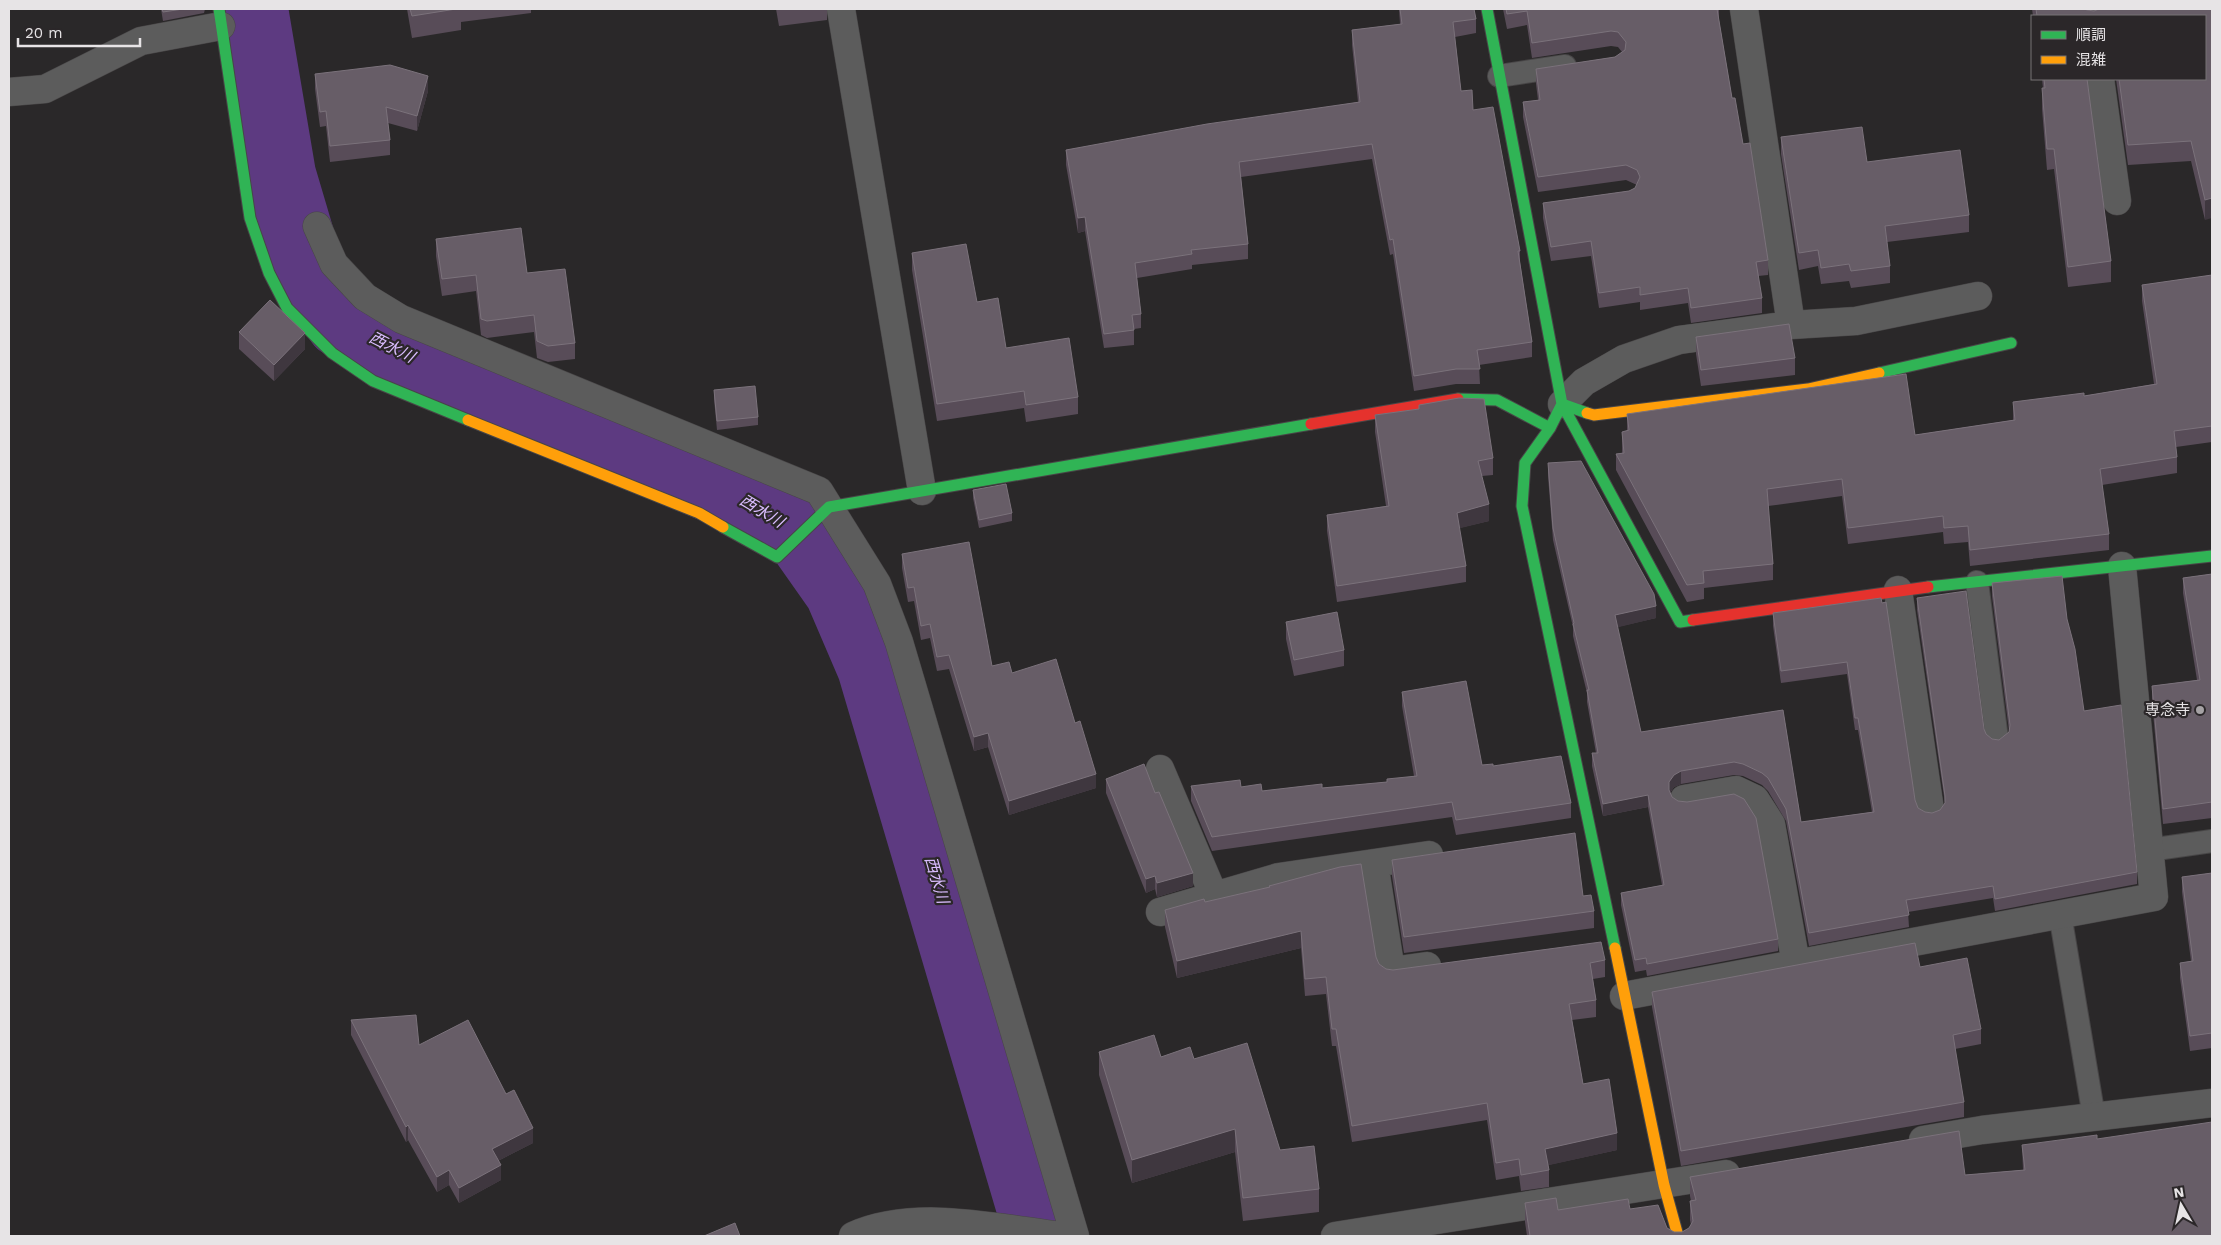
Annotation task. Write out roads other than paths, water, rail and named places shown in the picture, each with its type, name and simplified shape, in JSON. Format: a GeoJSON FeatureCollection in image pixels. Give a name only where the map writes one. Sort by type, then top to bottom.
{"type":"FeatureCollection","features":[{"type":"Feature","properties":{"kind":"street"},"geometry":{"type":"LineString","coordinates":[[841,9],[922,491]]}},
{"type":"Feature","properties":{"kind":"street"},"geometry":{"type":"LineString","coordinates":[[1486,9],[1499,76],[1534,205],[1562,404],[1680,622],[1898,590],[2212,556]]}},
{"type":"Feature","properties":{"kind":"street"},"geometry":{"type":"LineString","coordinates":[[1744,9],[1791,325]]}},
{"type":"Feature","properties":{"kind":"street"},"geometry":{"type":"LineString","coordinates":[[9,92],[44,89],[141,41],[220,17],[250,218],[268,273],[287,308],[332,353],[373,382],[699,513],[777,557],[829,506],[1458,400],[1497,400],[1550,428]]}},
{"type":"Feature","properties":{"kind":"street"},"geometry":{"type":"LineString","coordinates":[[2100,80],[2117,201]]}},
{"type":"Feature","properties":{"kind":"street"},"geometry":{"type":"LineString","coordinates":[[317,226],[334,264],[365,297],[401,320],[819,491],[876,584],[899,642],[1075,1236]]}},
{"type":"Feature","properties":{"kind":"street"},"geometry":{"type":"LineString","coordinates":[[1678,1236],[1664,1185],[1624,996],[1603,943],[1580,833],[1522,506],[1525,464],[1550,428],[1562,404],[1584,382],[1624,359],[1679,340],[1791,325],[1856,321],[1978,296]]}},
{"type":"Feature","properties":{"kind":"street"},"geometry":{"type":"LineString","coordinates":[[1562,404],[1594,415],[1808,388],[2011,343]]}},
{"type":"Feature","properties":{"kind":"street"},"geometry":{"type":"LineString","coordinates":[[1624,996],[2154,897],[2122,566]]}},
{"type":"Feature","properties":{"kind":"street"},"geometry":{"type":"LineString","coordinates":[[1898,590],[1930,810]]}},
{"type":"Feature","properties":{"kind":"street"},"geometry":{"type":"LineString","coordinates":[[1160,769],[1214,896]]}},
{"type":"Feature","properties":{"kind":"street"},"geometry":{"type":"LineString","coordinates":[[1684,798],[1736,790],[1755,799],[1771,824],[1796,964]]}},
{"type":"Feature","properties":{"kind":"street"},"geometry":{"type":"LineString","coordinates":[[1160,912],[1279,876],[1452,851]]}},
{"type":"Feature","properties":{"kind":"street"},"geometry":{"type":"LineString","coordinates":[[1374,863],[1391,971],[1449,963]]}},
{"type":"Feature","properties":{"kind":"street"},"geometry":{"type":"LineString","coordinates":[[1895,1145],[1982,1130],[2212,1103]]}},
{"type":"Feature","properties":{"kind":"street"},"geometry":{"type":"LineString","coordinates":[[1335,1236],[1750,1170]]}},
{"type":"Feature","properties":{"kind":"street"},"geometry":{"type":"LineString","coordinates":[[854,1236],[871,1228],[941,1220],[997,1232],[1061,1236]]}},
{"type":"Feature","properties":{"kind":"lane"},"geometry":{"type":"LineString","coordinates":[[1499,76],[1584,63]]}},
{"type":"Feature","properties":{"kind":"lane"},"geometry":{"type":"LineString","coordinates":[[1977,582],[1998,739]]}},
{"type":"Feature","properties":{"kind":"lane"},"geometry":{"type":"LineString","coordinates":[[2149,850],[2212,841]]}},
{"type":"Feature","properties":{"kind":"lane"},"geometry":{"type":"LineString","coordinates":[[2060,914],[2094,1117]]}},
{"type":"Feature","properties":{"kind":"waterway","name":"西水川"},"geometry":{"type":"LineString","coordinates":[[251,9],[279,175],[308,273],[342,321],[400,352],[735,495],[803,536],[841,590],[874,667],[1042,1236]]}},
{"type":"Feature","properties":{"kind":"place","name":"専念寺"},"geometry":{"type":"Point","coordinates":[2200,710]}}]}
